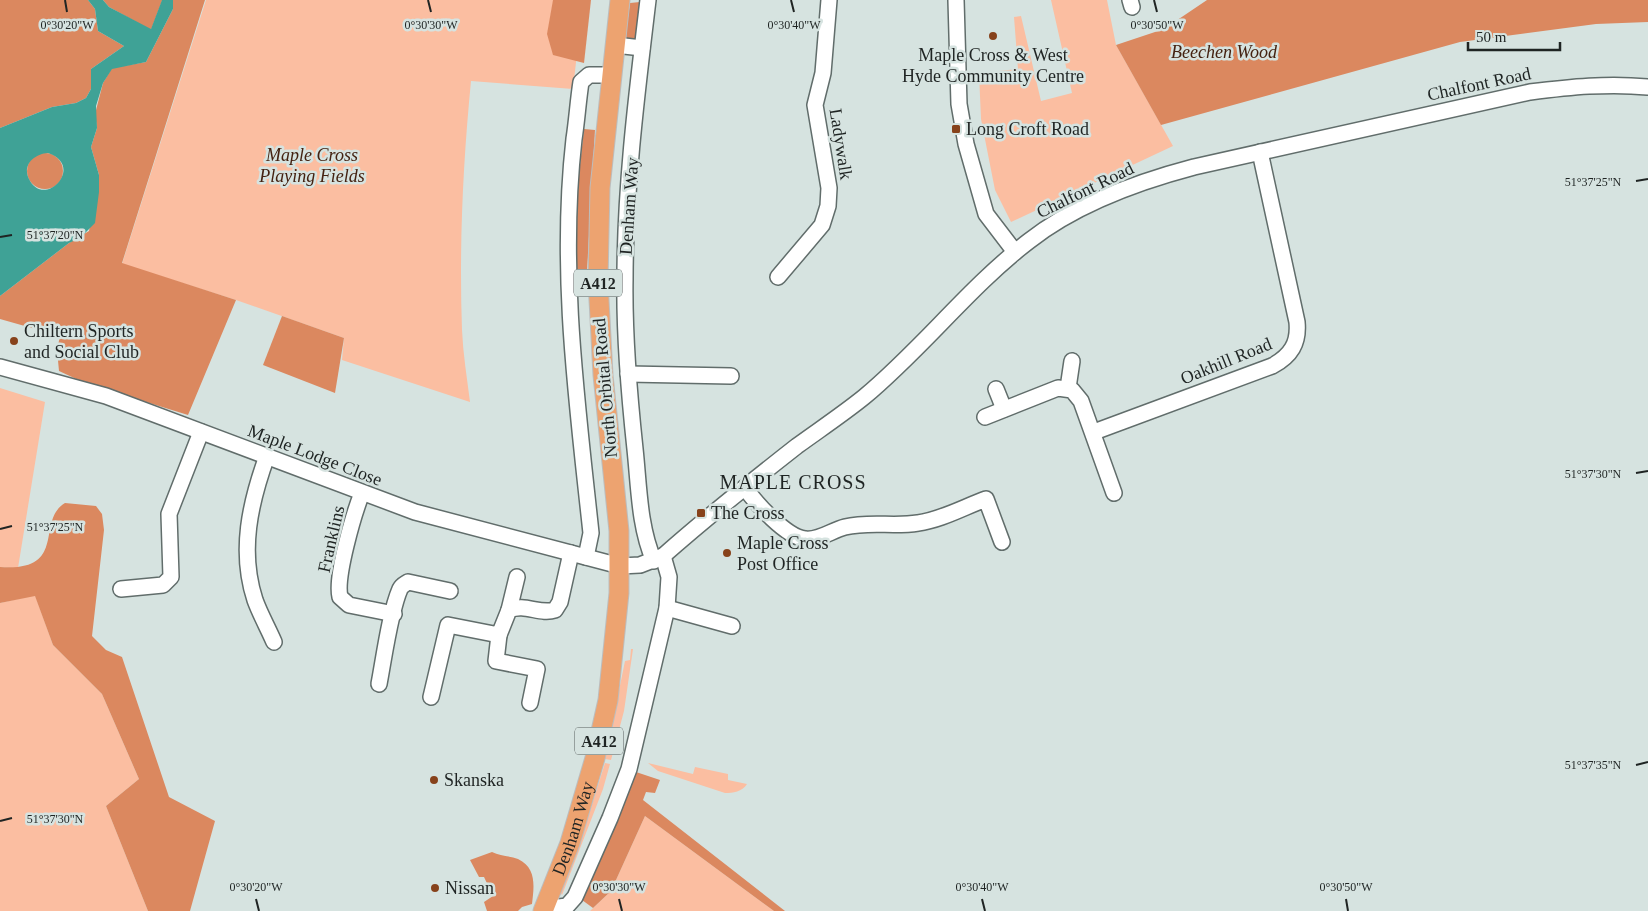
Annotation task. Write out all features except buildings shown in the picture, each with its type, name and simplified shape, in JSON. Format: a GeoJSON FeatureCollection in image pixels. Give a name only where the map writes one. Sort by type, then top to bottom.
{"type":"FeatureCollection","features":[{"type":"Feature","properties":{"kind":"main road","name":"North Orbital Road"},"geometry":{"type":"LineString","coordinates":[[620,0],[600,188],[598,323],[620,566]]}},
{"type":"Feature","properties":{"kind":"main road","name":"Denham Way"},"geometry":{"type":"LineString","coordinates":[[543,910],[573,835],[595,758],[608,700],[620,566]]}},
{"type":"Feature","properties":{"kind":"street","name":"Denham Way"},"geometry":{"type":"LineString","coordinates":[[543,910],[567,906],[574,897],[610,818],[629,769],[666,608],[669,577],[647,539],[643,518],[628,374],[626,250],[642,48],[648,0]]}},
{"type":"Feature","properties":{"kind":"street","name":"Ladywalk"},"geometry":{"type":"LineString","coordinates":[[778,277],[822,225],[828,206],[829,188],[815,104],[823,73],[829,0]]}},
{"type":"Feature","properties":{"kind":"street"},"geometry":{"type":"LineString","coordinates":[[956,0],[959,104],[968,152],[986,214],[1015,252]]}},
{"type":"Feature","properties":{"kind":"street"},"geometry":{"type":"LineString","coordinates":[[615,45],[642,48]]}},
{"type":"Feature","properties":{"kind":"street"},"geometry":{"type":"LineString","coordinates":[[586,557],[590,533],[568,284],[570,178],[581,82],[589,75],[611,75]]}},
{"type":"Feature","properties":{"kind":"street","name":"Chalfont Road"},"geometry":{"type":"LineString","coordinates":[[620,566],[640,565],[658,558],[886,378],[1015,252],[1042,232],[1098,201],[1175,172],[1530,92],[1582,85],[1620,84],[1648,87]]}},
{"type":"Feature","properties":{"kind":"street","name":"Oakhill Road"},"geometry":{"type":"LineString","coordinates":[[1094,432],[1272,366],[1287,357],[1295,346],[1297,322],[1260,152]]}},
{"type":"Feature","properties":{"kind":"street"},"geometry":{"type":"LineString","coordinates":[[1068,388],[1072,361]]}},
{"type":"Feature","properties":{"kind":"street","name":"Maple Lodge Close"},"geometry":{"type":"LineString","coordinates":[[0,366],[106,396],[415,512],[620,566]]}},
{"type":"Feature","properties":{"kind":"street"},"geometry":{"type":"LineString","coordinates":[[628,374],[731,376]]}},
{"type":"Feature","properties":{"kind":"street"},"geometry":{"type":"LineString","coordinates":[[985,417],[1058,388],[1068,388],[1075,392],[1081,401],[1094,432],[1114,493]]}},
{"type":"Feature","properties":{"kind":"street"},"geometry":{"type":"LineString","coordinates":[[996,389],[1004,409]]}},
{"type":"Feature","properties":{"kind":"street"},"geometry":{"type":"LineString","coordinates":[[121,589],[163,585],[171,577],[169,514],[201,432]]}},
{"type":"Feature","properties":{"kind":"street"},"geometry":{"type":"LineString","coordinates":[[267,456],[249,519],[246,548],[253,591],[274,642]]}},
{"type":"Feature","properties":{"kind":"street"},"geometry":{"type":"LineString","coordinates":[[745,488],[757,504],[774,519],[798,537],[806,539],[819,537],[845,527],[927,522],[986,499],[1002,542]]}},
{"type":"Feature","properties":{"kind":"street","name":"Franklins"},"geometry":{"type":"LineString","coordinates":[[362,493],[355,509],[345,557],[340,597],[349,605],[394,614]]}},
{"type":"Feature","properties":{"kind":"street"},"geometry":{"type":"LineString","coordinates":[[510,610],[520,607],[546,612],[555,610],[560,602],[571,554]]}},
{"type":"Feature","properties":{"kind":"street"},"geometry":{"type":"LineString","coordinates":[[517,577],[510,610],[499,634],[496,661],[537,669],[530,703]]}},
{"type":"Feature","properties":{"kind":"street"},"geometry":{"type":"LineString","coordinates":[[379,684],[400,589],[408,582],[450,591]]}},
{"type":"Feature","properties":{"kind":"street"},"geometry":{"type":"LineString","coordinates":[[666,608],[732,626]]}},
{"type":"Feature","properties":{"kind":"street"},"geometry":{"type":"LineString","coordinates":[[431,697],[448,625],[499,634]]}},
{"type":"Feature","properties":{"kind":"green space"},"geometry":{"type":"Polygon","coordinates":[[[0,0],[88,0],[95,9],[98,31],[124,46],[91,69],[91,89],[86,98],[76,103],[52,107],[0,128],[0,0]]]}},
{"type":"Feature","properties":{"kind":"green space"},"geometry":{"type":"Polygon","coordinates":[[[103,0],[162,1],[151,30],[109,7],[103,0]]]}},
{"type":"Feature","properties":{"kind":"green space"},"geometry":{"type":"Polygon","coordinates":[[[173,0],[205,0],[122,263],[236,300],[188,415],[85,383],[59,371],[57,350],[60,336],[0,319],[0,296],[69,243],[89,231],[99,175],[91,147],[97,128],[95,114],[103,83],[112,68],[146,62],[173,9],[173,0]]]}},
{"type":"Feature","properties":{"kind":"green space","name":"Maple Cross Playing Fields"},"geometry":{"type":"Polygon","coordinates":[[[206,0],[583,0],[573,89],[471,81],[461,236],[463,339],[470,402],[342,360],[344,338],[236,300],[122,264],[206,0]]]}},
{"type":"Feature","properties":{"kind":"green space"},"geometry":{"type":"Polygon","coordinates":[[[553,0],[591,0],[584,63],[553,55],[547,34],[553,0]]]}},
{"type":"Feature","properties":{"kind":"green space"},"geometry":{"type":"Polygon","coordinates":[[[1051,0],[1107,0],[1116,45],[1173,146],[1011,222],[995,190],[981,119],[979,73],[1018,69],[1014,17],[1021,16],[1041,101],[1072,93],[1051,0]]]}},
{"type":"Feature","properties":{"kind":"green space","name":"Beechen Wood"},"geometry":{"type":"Polygon","coordinates":[[[1207,0],[1648,0],[1648,22],[1596,24],[1460,42],[1161,125],[1116,45],[1164,29],[1207,0]]]}},
{"type":"Feature","properties":{"kind":"green space"},"geometry":{"type":"Polygon","coordinates":[[[640,2],[638,40],[625,38],[630,3],[640,2]]]}},
{"type":"Feature","properties":{"kind":"green space"},"geometry":{"type":"Polygon","coordinates":[[[584,129],[595,130],[587,271],[576,275],[575,210],[584,129]]]}},
{"type":"Feature","properties":{"kind":"green space"},"geometry":{"type":"Polygon","coordinates":[[[45,153],[52,154],[58,158],[62,164],[62,178],[58,184],[52,188],[45,189],[38,188],[32,184],[28,178],[27,171],[28,164],[32,158],[38,154],[45,153]]]}},
{"type":"Feature","properties":{"kind":"green space"},"geometry":{"type":"Polygon","coordinates":[[[282,316],[344,338],[335,393],[263,365],[282,316]]]}},
{"type":"Feature","properties":{"kind":"green space"},"geometry":{"type":"Polygon","coordinates":[[[0,388],[45,402],[18,568],[0,567],[0,388]]]}},
{"type":"Feature","properties":{"kind":"green space"},"geometry":{"type":"Polygon","coordinates":[[[65,503],[96,506],[102,514],[104,530],[92,636],[106,650],[122,657],[169,797],[215,821],[190,911],[148,911],[106,806],[139,779],[102,694],[53,645],[35,596],[0,603],[0,567],[21,566],[35,562],[43,554],[56,511],[65,503]]]}},
{"type":"Feature","properties":{"kind":"green space"},"geometry":{"type":"Polygon","coordinates":[[[35,595],[53,645],[102,694],[139,779],[106,806],[148,911],[0,911],[0,603],[35,595]]]}},
{"type":"Feature","properties":{"kind":"green space"},"geometry":{"type":"Polygon","coordinates":[[[631,649],[633,649],[624,711],[611,760],[605,759],[625,661],[630,660],[631,649]]]}},
{"type":"Feature","properties":{"kind":"green space"},"geometry":{"type":"Polygon","coordinates":[[[605,763],[610,764],[603,789],[562,895],[560,892],[589,814],[605,763]]]}},
{"type":"Feature","properties":{"kind":"green space"},"geometry":{"type":"Polygon","coordinates":[[[648,763],[693,774],[695,767],[728,774],[728,780],[747,784],[740,790],[725,793],[658,771],[648,763]]]}},
{"type":"Feature","properties":{"kind":"green space"},"geometry":{"type":"Polygon","coordinates":[[[636,772],[660,780],[655,793],[646,792],[643,800],[785,911],[774,911],[645,816],[611,891],[593,908],[582,900],[583,892],[633,775],[636,772]]]}},
{"type":"Feature","properties":{"kind":"green space"},"geometry":{"type":"Polygon","coordinates":[[[645,816],[774,911],[590,911],[611,891],[645,816]]]}},
{"type":"Feature","properties":{"kind":"green space"},"geometry":{"type":"Polygon","coordinates":[[[492,852],[518,859],[528,867],[533,878],[532,904],[522,907],[518,911],[487,911],[484,902],[493,896],[484,877],[479,877],[470,860],[492,852]]]}},
{"type":"Feature","properties":{"kind":"shaded area"},"geometry":{"type":"Polygon","coordinates":[[[88,0],[103,0],[109,7],[151,29],[162,0],[173,0],[173,9],[146,62],[112,69],[103,83],[96,106],[97,128],[91,147],[99,175],[95,223],[80,238],[69,243],[0,296],[0,128],[52,107],[76,103],[86,98],[91,89],[91,69],[124,46],[98,31],[95,9],[88,0]],[[48,153],[38,156],[31,161],[28,165],[27,174],[36,187],[44,190],[52,188],[58,183],[63,175],[63,167],[59,159],[48,153]]]}},
{"type":"Feature","properties":{"kind":"place","name":"Maple Cross & West Hyde Community Centre"},"geometry":{"type":"Point","coordinates":[993,36]}},
{"type":"Feature","properties":{"kind":"place","name":"Long Croft Road"},"geometry":{"type":"Point","coordinates":[956,129]}},
{"type":"Feature","properties":{"kind":"place","name":"Chiltern Sports and Social Club"},"geometry":{"type":"Point","coordinates":[14,341]}},
{"type":"Feature","properties":{"kind":"place","name":"The Cross"},"geometry":{"type":"Point","coordinates":[701,513]}},
{"type":"Feature","properties":{"kind":"place","name":"Maple Cross Post Office"},"geometry":{"type":"Point","coordinates":[727,553]}},
{"type":"Feature","properties":{"kind":"place","name":"Skanska"},"geometry":{"type":"Point","coordinates":[434,780]}},
{"type":"Feature","properties":{"kind":"place","name":"Nissan"},"geometry":{"type":"Point","coordinates":[435,888]}},
{"type":"Feature","properties":{"kind":"district","name":"MAPLE CROSS"},"geometry":{"type":"Point","coordinates":[793,482]}}]}
